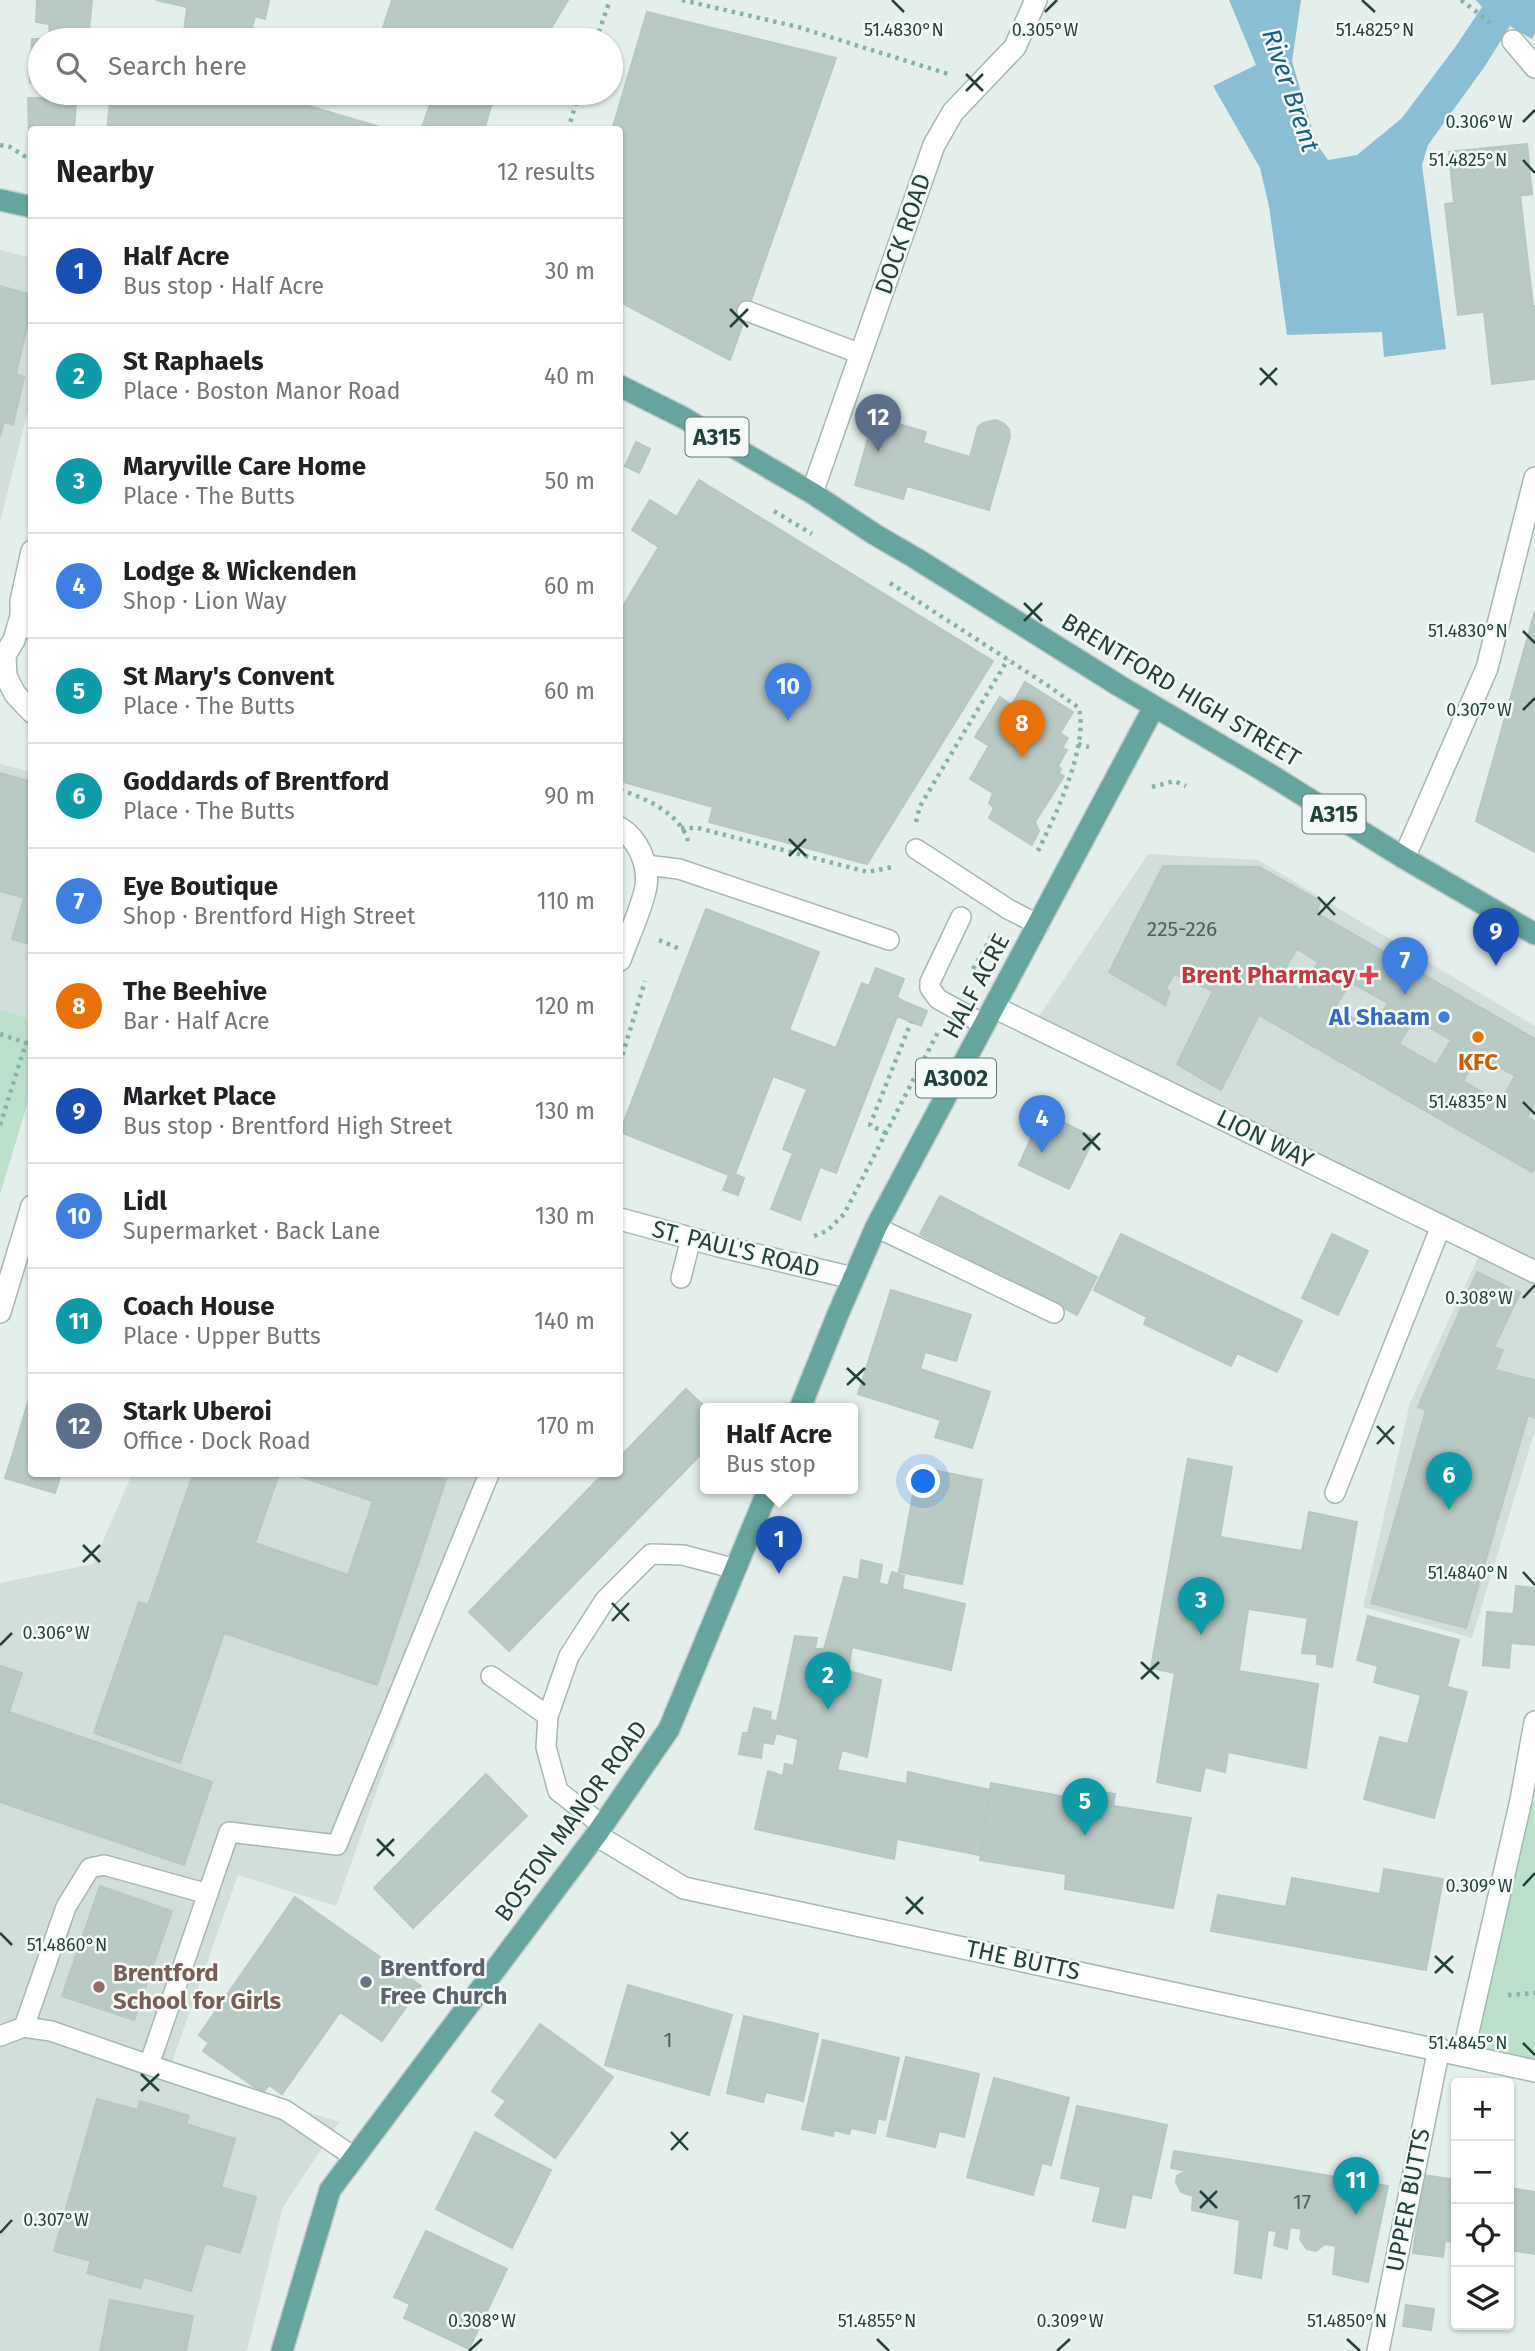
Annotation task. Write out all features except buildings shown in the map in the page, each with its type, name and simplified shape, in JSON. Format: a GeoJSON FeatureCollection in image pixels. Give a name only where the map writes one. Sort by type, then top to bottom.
{"type":"FeatureCollection","features":[{"type":"Feature","properties":{"kind":"main road"},"geometry":{"type":"LineString","coordinates":[[0,200],[28,205]]}},
{"type":"Feature","properties":{"kind":"main road","name":"BRENTFORD HIGH STREET"},"geometry":{"type":"LineString","coordinates":[[623,388],[682,417],[812,493],[873,534],[1154,707],[1535,934]]}},
{"type":"Feature","properties":{"kind":"main road","name":"HALF ACRE"},"geometry":{"type":"LineString","coordinates":[[802,1403],[876,1227],[1154,707]]}},
{"type":"Feature","properties":{"kind":"main road"},"geometry":{"type":"LineString","coordinates":[[736,1569],[767,1494]]}},
{"type":"Feature","properties":{"kind":"main road","name":"BOSTON MANOR ROAD"},"geometry":{"type":"LineString","coordinates":[[282,2351],[330,2190],[599,1830],[669,1729],[736,1569]]}},
{"type":"Feature","properties":{"kind":"street","name":"DOCK ROAD"},"geometry":{"type":"LineString","coordinates":[[812,493],[934,145],[953,112],[1015,47],[1036,0]]}},
{"type":"Feature","properties":{"kind":"street"},"geometry":{"type":"LineString","coordinates":[[1513,41],[1535,67]]}},
{"type":"Feature","properties":{"kind":"street"},"geometry":{"type":"LineString","coordinates":[[1404,858],[1487,668],[1535,478]]}},
{"type":"Feature","properties":{"kind":"street"},"geometry":{"type":"LineString","coordinates":[[28,570],[21,601],[26,623],[5,655],[6,676],[15,694],[28,708]]}},
{"type":"Feature","properties":{"kind":"street"},"geometry":{"type":"LineString","coordinates":[[623,831],[636,843],[646,865],[646,886],[623,951]]}},
{"type":"Feature","properties":{"kind":"street","name":"LION WAY"},"geometry":{"type":"LineString","coordinates":[[990,1016],[1535,1272]]}},
{"type":"Feature","properties":{"kind":"street"},"geometry":{"type":"LineString","coordinates":[[0,1312],[28,1219]]}},
{"type":"Feature","properties":{"kind":"street","name":"ST. PAUL'S ROAD"},"geometry":{"type":"LineString","coordinates":[[623,1220],[853,1278]]}},
{"type":"Feature","properties":{"kind":"street"},"geometry":{"type":"LineString","coordinates":[[1463,2054],[1528,1801],[1535,1722]]}},
{"type":"Feature","properties":{"kind":"street","name":"THE BUTTS"},"geometry":{"type":"LineString","coordinates":[[599,1830],[684,1888],[1535,2071]]}},
{"type":"Feature","properties":{"kind":"street","name":"UPPER BUTTS"},"geometry":{"type":"LineString","coordinates":[[1378,2351],[1438,2048]]}},
{"type":"Feature","properties":{"kind":"lane"},"geometry":{"type":"LineString","coordinates":[[747,311],[861,354]]}},
{"type":"Feature","properties":{"kind":"lane"},"geometry":{"type":"LineString","coordinates":[[916,849],[1008,909],[1039,925]]}},
{"type":"Feature","properties":{"kind":"lane"},"geometry":{"type":"LineString","coordinates":[[646,865],[679,869],[889,940]]}},
{"type":"Feature","properties":{"kind":"lane"},"geometry":{"type":"LineString","coordinates":[[961,917],[930,982],[930,988],[938,999],[952,1007],[990,1016]]}},
{"type":"Feature","properties":{"kind":"lane"},"geometry":{"type":"LineString","coordinates":[[1335,1493],[1441,1226]]}},
{"type":"Feature","properties":{"kind":"lane"},"geometry":{"type":"LineString","coordinates":[[876,1227],[1054,1314]]}},
{"type":"Feature","properties":{"kind":"lane"},"geometry":{"type":"LineString","coordinates":[[681,1278],[691,1238]]}},
{"type":"Feature","properties":{"kind":"lane"},"geometry":{"type":"LineString","coordinates":[[149,2065],[229,1832],[337,1845],[488,1477]]}},
{"type":"Feature","properties":{"kind":"lane"},"geometry":{"type":"LineString","coordinates":[[599,1830],[558,1791],[546,1747],[548,1716],[569,1656],[605,1601],[651,1554],[683,1555],[736,1569]]}},
{"type":"Feature","properties":{"kind":"lane"},"geometry":{"type":"LineString","coordinates":[[491,1676],[548,1716]]}},
{"type":"Feature","properties":{"kind":"lane"},"geometry":{"type":"LineString","coordinates":[[24,2027],[66,1907],[90,1868],[104,1865],[208,1894]]}},
{"type":"Feature","properties":{"kind":"lane"},"geometry":{"type":"LineString","coordinates":[[0,2036],[24,2027],[51,2031],[285,2110],[354,2157]]}},
{"type":"Feature","properties":{"kind":"path"},"geometry":{"type":"LineString","coordinates":[[600,28],[610,0]]}},
{"type":"Feature","properties":{"kind":"path"},"geometry":{"type":"LineString","coordinates":[[682,0],[797,27],[980,84]]}},
{"type":"Feature","properties":{"kind":"path"},"geometry":{"type":"LineString","coordinates":[[569,126],[575,105]]}},
{"type":"Feature","properties":{"kind":"path"},"geometry":{"type":"LineString","coordinates":[[0,145],[10,146],[28,158]]}},
{"type":"Feature","properties":{"kind":"path"},"geometry":{"type":"LineString","coordinates":[[766,506],[822,540]]}},
{"type":"Feature","properties":{"kind":"path"},"geometry":{"type":"LineString","coordinates":[[884,579],[1079,708],[1081,731],[1070,778],[1035,858]]}},
{"type":"Feature","properties":{"kind":"path"},"geometry":{"type":"LineString","coordinates":[[681,828],[698,828],[868,872],[898,867],[916,849],[916,822],[920,806],[1008,659]]}},
{"type":"Feature","properties":{"kind":"path"},"geometry":{"type":"LineString","coordinates":[[1078,744],[1089,747]]}},
{"type":"Feature","properties":{"kind":"path"},"geometry":{"type":"LineString","coordinates":[[1152,787],[1174,781],[1186,786]]}},
{"type":"Feature","properties":{"kind":"path"},"geometry":{"type":"LineString","coordinates":[[809,1238],[827,1231],[844,1214],[952,1007],[1008,909]]}},
{"type":"Feature","properties":{"kind":"path"},"geometry":{"type":"LineString","coordinates":[[663,942],[680,949]]}},
{"type":"Feature","properties":{"kind":"path"},"geometry":{"type":"LineString","coordinates":[[886,1133],[870,1125],[911,1022]]}},
{"type":"Feature","properties":{"kind":"path"},"geometry":{"type":"LineString","coordinates":[[0,1034],[28,1044]]}},
{"type":"Feature","properties":{"kind":"path"},"geometry":{"type":"LineString","coordinates":[[0,1125],[28,1047]]}},
{"type":"Feature","properties":{"kind":"shaded area"},"geometry":{"type":"Polygon","coordinates":[[[0,250],[28,257],[28,410],[0,523],[0,250]]]}},
{"type":"Feature","properties":{"kind":"shaded area"},"geometry":{"type":"Polygon","coordinates":[[[0,764],[28,771],[28,1018],[0,1009],[0,764]]]}},
{"type":"Feature","properties":{"kind":"shaded area"},"geometry":{"type":"Polygon","coordinates":[[[1148,854],[1258,860],[1535,1026],[1535,1430],[1472,1638],[1363,1607],[1410,1403],[1483,1247],[1033,1025],[1148,854]]]}},
{"type":"Feature","properties":{"kind":"shaded area","name":"Brentford School for Girls"},"geometry":{"type":"Polygon","coordinates":[[[131,1477],[488,1477],[336,1906],[238,1875],[170,2068],[339,2122],[283,2207],[247,2351],[0,2351],[0,1583],[93,1564],[131,1477]]]}},
{"type":"Feature","properties":{"kind":"green space"},"geometry":{"type":"Polygon","coordinates":[[[0,1009],[28,1018],[28,1102],[0,1194],[0,1009]]]}},
{"type":"Feature","properties":{"kind":"green space"},"geometry":{"type":"Polygon","coordinates":[[[1521,1800],[1535,1803],[1535,2071],[1463,2054],[1521,1800]]]}},
{"type":"Feature","properties":{"kind":"water","name":"River Brent"},"geometry":{"type":"Polygon","coordinates":[[[1229,0],[1301,0],[1292,61],[1316,143],[1328,160],[1357,155],[1402,118],[1482,7],[1476,0],[1535,0],[1535,33],[1532,39],[1510,26],[1485,66],[1428,145],[1422,165],[1446,349],[1384,357],[1382,332],[1287,335],[1269,206],[1260,168],[1213,86],[1256,65],[1229,0]]]}},
{"type":"Feature","properties":{"kind":"place","name":"Stark Uberoi"},"geometry":{"type":"Point","coordinates":[878,452]}},
{"type":"Feature","properties":{"kind":"place","name":"Lidl"},"geometry":{"type":"Point","coordinates":[788,721]}},
{"type":"Feature","properties":{"kind":"place","name":"The Beehive"},"geometry":{"type":"Point","coordinates":[1022,758]}},
{"type":"Feature","properties":{"kind":"place","name":"Market Place"},"geometry":{"type":"Point","coordinates":[1496,966]}},
{"type":"Feature","properties":{"kind":"place","name":"Brent Pharmacy"},"geometry":{"type":"Point","coordinates":[1369,975]}},
{"type":"Feature","properties":{"kind":"place","name":"Eye Boutique"},"geometry":{"type":"Point","coordinates":[1405,995]}},
{"type":"Feature","properties":{"kind":"place","name":"Al Shaam"},"geometry":{"type":"Point","coordinates":[1444,1017]}},
{"type":"Feature","properties":{"kind":"place","name":"KFC"},"geometry":{"type":"Point","coordinates":[1478,1037]}},
{"type":"Feature","properties":{"kind":"place","name":"Lodge & Wickenden"},"geometry":{"type":"Point","coordinates":[1042,1153]}},
{"type":"Feature","properties":{"kind":"place","name":"Goddards of Brentford"},"geometry":{"type":"Point","coordinates":[1449,1510]}},
{"type":"Feature","properties":{"kind":"place","name":"Half Acre"},"geometry":{"type":"Point","coordinates":[779,1574]}},
{"type":"Feature","properties":{"kind":"place","name":"Maryville Care Home"},"geometry":{"type":"Point","coordinates":[1201,1635]}},
{"type":"Feature","properties":{"kind":"place","name":"St Raphaels"},"geometry":{"type":"Point","coordinates":[828,1710]}},
{"type":"Feature","properties":{"kind":"place","name":"St Mary's Convent"},"geometry":{"type":"Point","coordinates":[1085,1836]}},
{"type":"Feature","properties":{"kind":"place","name":"Brentford Free Church"},"geometry":{"type":"Point","coordinates":[366,1982]}},
{"type":"Feature","properties":{"kind":"place","name":"Brentford School for Girls"},"geometry":{"type":"Point","coordinates":[99,1987]}},
{"type":"Feature","properties":{"kind":"place","name":"Coach House"},"geometry":{"type":"Point","coordinates":[1356,2215]}}]}
